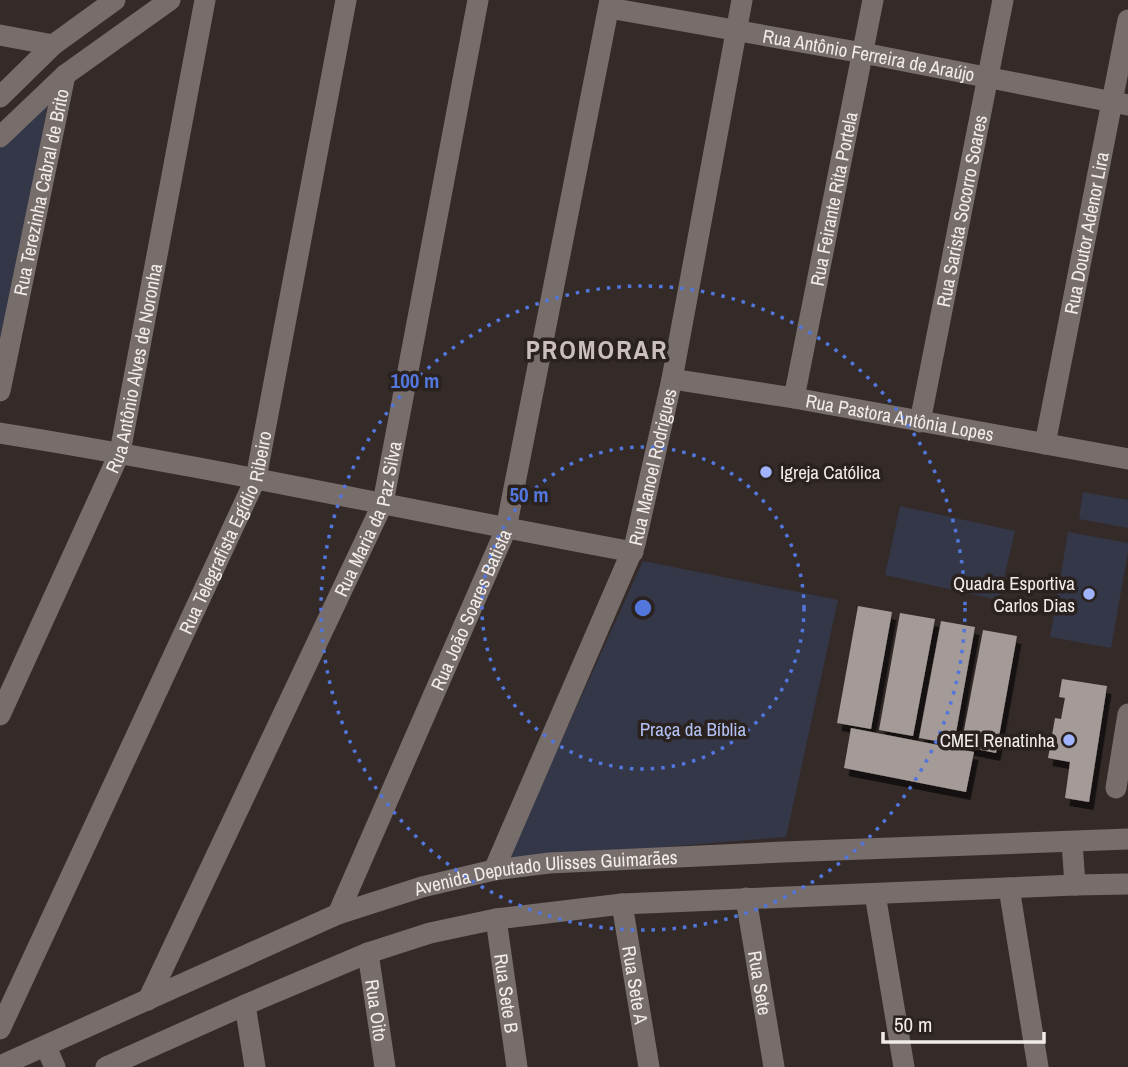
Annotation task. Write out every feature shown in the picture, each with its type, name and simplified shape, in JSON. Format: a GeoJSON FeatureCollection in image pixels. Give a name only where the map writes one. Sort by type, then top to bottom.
{"type":"FeatureCollection","features":[{"type":"Feature","properties":{"kind":"street"},"geometry":{"type":"LineString","coordinates":[[0,97],[52,45],[115,0]]}},
{"type":"Feature","properties":{"kind":"street"},"geometry":{"type":"LineString","coordinates":[[0,137],[65,75],[170,0]]}},
{"type":"Feature","properties":{"kind":"street","name":"Rua Antônio Alves de Noronha"},"geometry":{"type":"LineString","coordinates":[[0,715],[120,452],[205,0]]}},
{"type":"Feature","properties":{"kind":"street","name":"Rua Telegrafista Egídio Ribeiro"},"geometry":{"type":"LineString","coordinates":[[0,1029],[256,478],[346,0]]}},
{"type":"Feature","properties":{"kind":"street","name":"Rua Maria da Paz Silva"},"geometry":{"type":"LineString","coordinates":[[148,1000],[383,503],[478,0]]}},
{"type":"Feature","properties":{"kind":"street","name":"Rua Manoel Rodrigues"},"geometry":{"type":"LineString","coordinates":[[494,870],[633,552],[672,379],[742,0]]}},
{"type":"Feature","properties":{"kind":"street","name":"Rua Feirante Rita Portela"},"geometry":{"type":"LineString","coordinates":[[794,398],[873,0]]}},
{"type":"Feature","properties":{"kind":"street","name":"Rua Sarista Socorro Soares"},"geometry":{"type":"LineString","coordinates":[[920,422],[1003,0]]}},
{"type":"Feature","properties":{"kind":"street","name":"Rua Antônio Ferreira de Araújo"},"geometry":{"type":"LineString","coordinates":[[610,4],[736,31],[1120,103]]}},
{"type":"Feature","properties":{"kind":"street","name":"Rua João Soares Batista"},"geometry":{"type":"LineString","coordinates":[[338,914],[506,529],[610,4]]}},
{"type":"Feature","properties":{"kind":"street","name":"Rua Doutor Adenor Lira"},"geometry":{"type":"LineString","coordinates":[[1045,444],[1120,103],[1128,20]]}},
{"type":"Feature","properties":{"kind":"street"},"geometry":{"type":"LineString","coordinates":[[0,35],[52,45]]}},
{"type":"Feature","properties":{"kind":"street","name":"Rua Terezinha Cabral de Brito"},"geometry":{"type":"LineString","coordinates":[[0,391],[65,75]]}},
{"type":"Feature","properties":{"kind":"street","name":"Rua Pastora Antônia Lopes"},"geometry":{"type":"LineString","coordinates":[[672,379],[794,398],[1128,460]]}},
{"type":"Feature","properties":{"kind":"street"},"geometry":{"type":"LineString","coordinates":[[0,433],[120,452],[633,552]]}},
{"type":"Feature","properties":{"kind":"street"},"geometry":{"type":"LineString","coordinates":[[1116,788],[1128,714]]}},
{"type":"Feature","properties":{"kind":"street","name":"Avenida Deputado Ulisses Guimarães"},"geometry":{"type":"LineString","coordinates":[[0,1066],[338,914],[422,887],[494,870],[549,863],[1128,839]]}},
{"type":"Feature","properties":{"kind":"street"},"geometry":{"type":"LineString","coordinates":[[1072,842],[1074,884]]}},
{"type":"Feature","properties":{"kind":"street","name":"Avenida Deputado Ulisses Guimarães"},"geometry":{"type":"LineString","coordinates":[[118,1065],[245,1005],[368,954],[430,933],[496,919],[622,904],[1074,884],[1128,884]]}},
{"type":"Feature","properties":{"kind":"street"},"geometry":{"type":"LineString","coordinates":[[1009,888],[1038,1067]]}},
{"type":"Feature","properties":{"kind":"street"},"geometry":{"type":"LineString","coordinates":[[875,894],[904,1067]]}},
{"type":"Feature","properties":{"kind":"street","name":"Rua Sete"},"geometry":{"type":"LineString","coordinates":[[746,898],[774,1067]]}},
{"type":"Feature","properties":{"kind":"street","name":"Rua Sete A"},"geometry":{"type":"LineString","coordinates":[[622,904],[649,1067]]}},
{"type":"Feature","properties":{"kind":"street","name":"Rua Sete B"},"geometry":{"type":"LineString","coordinates":[[496,919],[517,1067]]}},
{"type":"Feature","properties":{"kind":"street","name":"Rua Oito"},"geometry":{"type":"LineString","coordinates":[[368,954],[385,1067]]}},
{"type":"Feature","properties":{"kind":"street"},"geometry":{"type":"LineString","coordinates":[[245,1005],[255,1067]]}},
{"type":"Feature","properties":{"kind":"street"},"geometry":{"type":"LineString","coordinates":[[46,1047],[55,1067]]}},
{"type":"Feature","properties":{"kind":"green space"},"geometry":{"type":"Polygon","coordinates":[[[47,106],[0,370],[0,142],[47,106]]]}},
{"type":"Feature","properties":{"kind":"green space"},"geometry":{"type":"Polygon","coordinates":[[[1083,492],[1128,500],[1128,528],[1079,519],[1083,492]]]}},
{"type":"Feature","properties":{"kind":"green space"},"geometry":{"type":"Polygon","coordinates":[[[900,506],[1015,531],[999,600],[885,575],[900,506]]]}},
{"type":"Feature","properties":{"kind":"green space","name":"Quadra Esportiva Carlos Dias"},"geometry":{"type":"Polygon","coordinates":[[[1068,532],[1128,543],[1111,648],[1050,637],[1068,532]]]}},
{"type":"Feature","properties":{"kind":"green space","name":"Praça da Bíblia"},"geometry":{"type":"Polygon","coordinates":[[[643,561],[838,600],[786,837],[507,860],[643,561]]]}},
{"type":"Feature","properties":{"kind":"building"},"geometry":{"type":"Polygon","coordinates":[[[858,606],[892,612],[871,729],[837,723],[858,606]]]}},
{"type":"Feature","properties":{"kind":"building"},"geometry":{"type":"Polygon","coordinates":[[[900,613],[935,619],[913,736],[879,730],[900,613]]]}},
{"type":"Feature","properties":{"kind":"building"},"geometry":{"type":"Polygon","coordinates":[[[941,621],[975,627],[954,744],[919,738],[941,621]]]}},
{"type":"Feature","properties":{"kind":"building"},"geometry":{"type":"Polygon","coordinates":[[[983,630],[1017,636],[996,753],[961,746],[983,630]]]}},
{"type":"Feature","properties":{"kind":"building"},"geometry":{"type":"Polygon","coordinates":[[[1062,679],[1107,686],[1089,802],[1065,798],[1070,762],[1048,758],[1055,718],[1061,719],[1065,698],[1059,697],[1062,679]]]}},
{"type":"Feature","properties":{"kind":"building"},"geometry":{"type":"Polygon","coordinates":[[[851,728],[974,752],[966,792],[844,768],[851,728]]]}},
{"type":"Feature","properties":{"kind":"place","name":"Igreja Católica"},"geometry":{"type":"Point","coordinates":[766,472]}},
{"type":"Feature","properties":{"kind":"place","name":"Quadra Esportiva Carlos Dias"},"geometry":{"type":"Point","coordinates":[1089,594]}},
{"type":"Feature","properties":{"kind":"place","name":"CMEI Renatinha"},"geometry":{"type":"Point","coordinates":[1069,740]}},
{"type":"Feature","properties":{"kind":"district","name":"PROMORAR"},"geometry":{"type":"Point","coordinates":[597,349]}}]}
